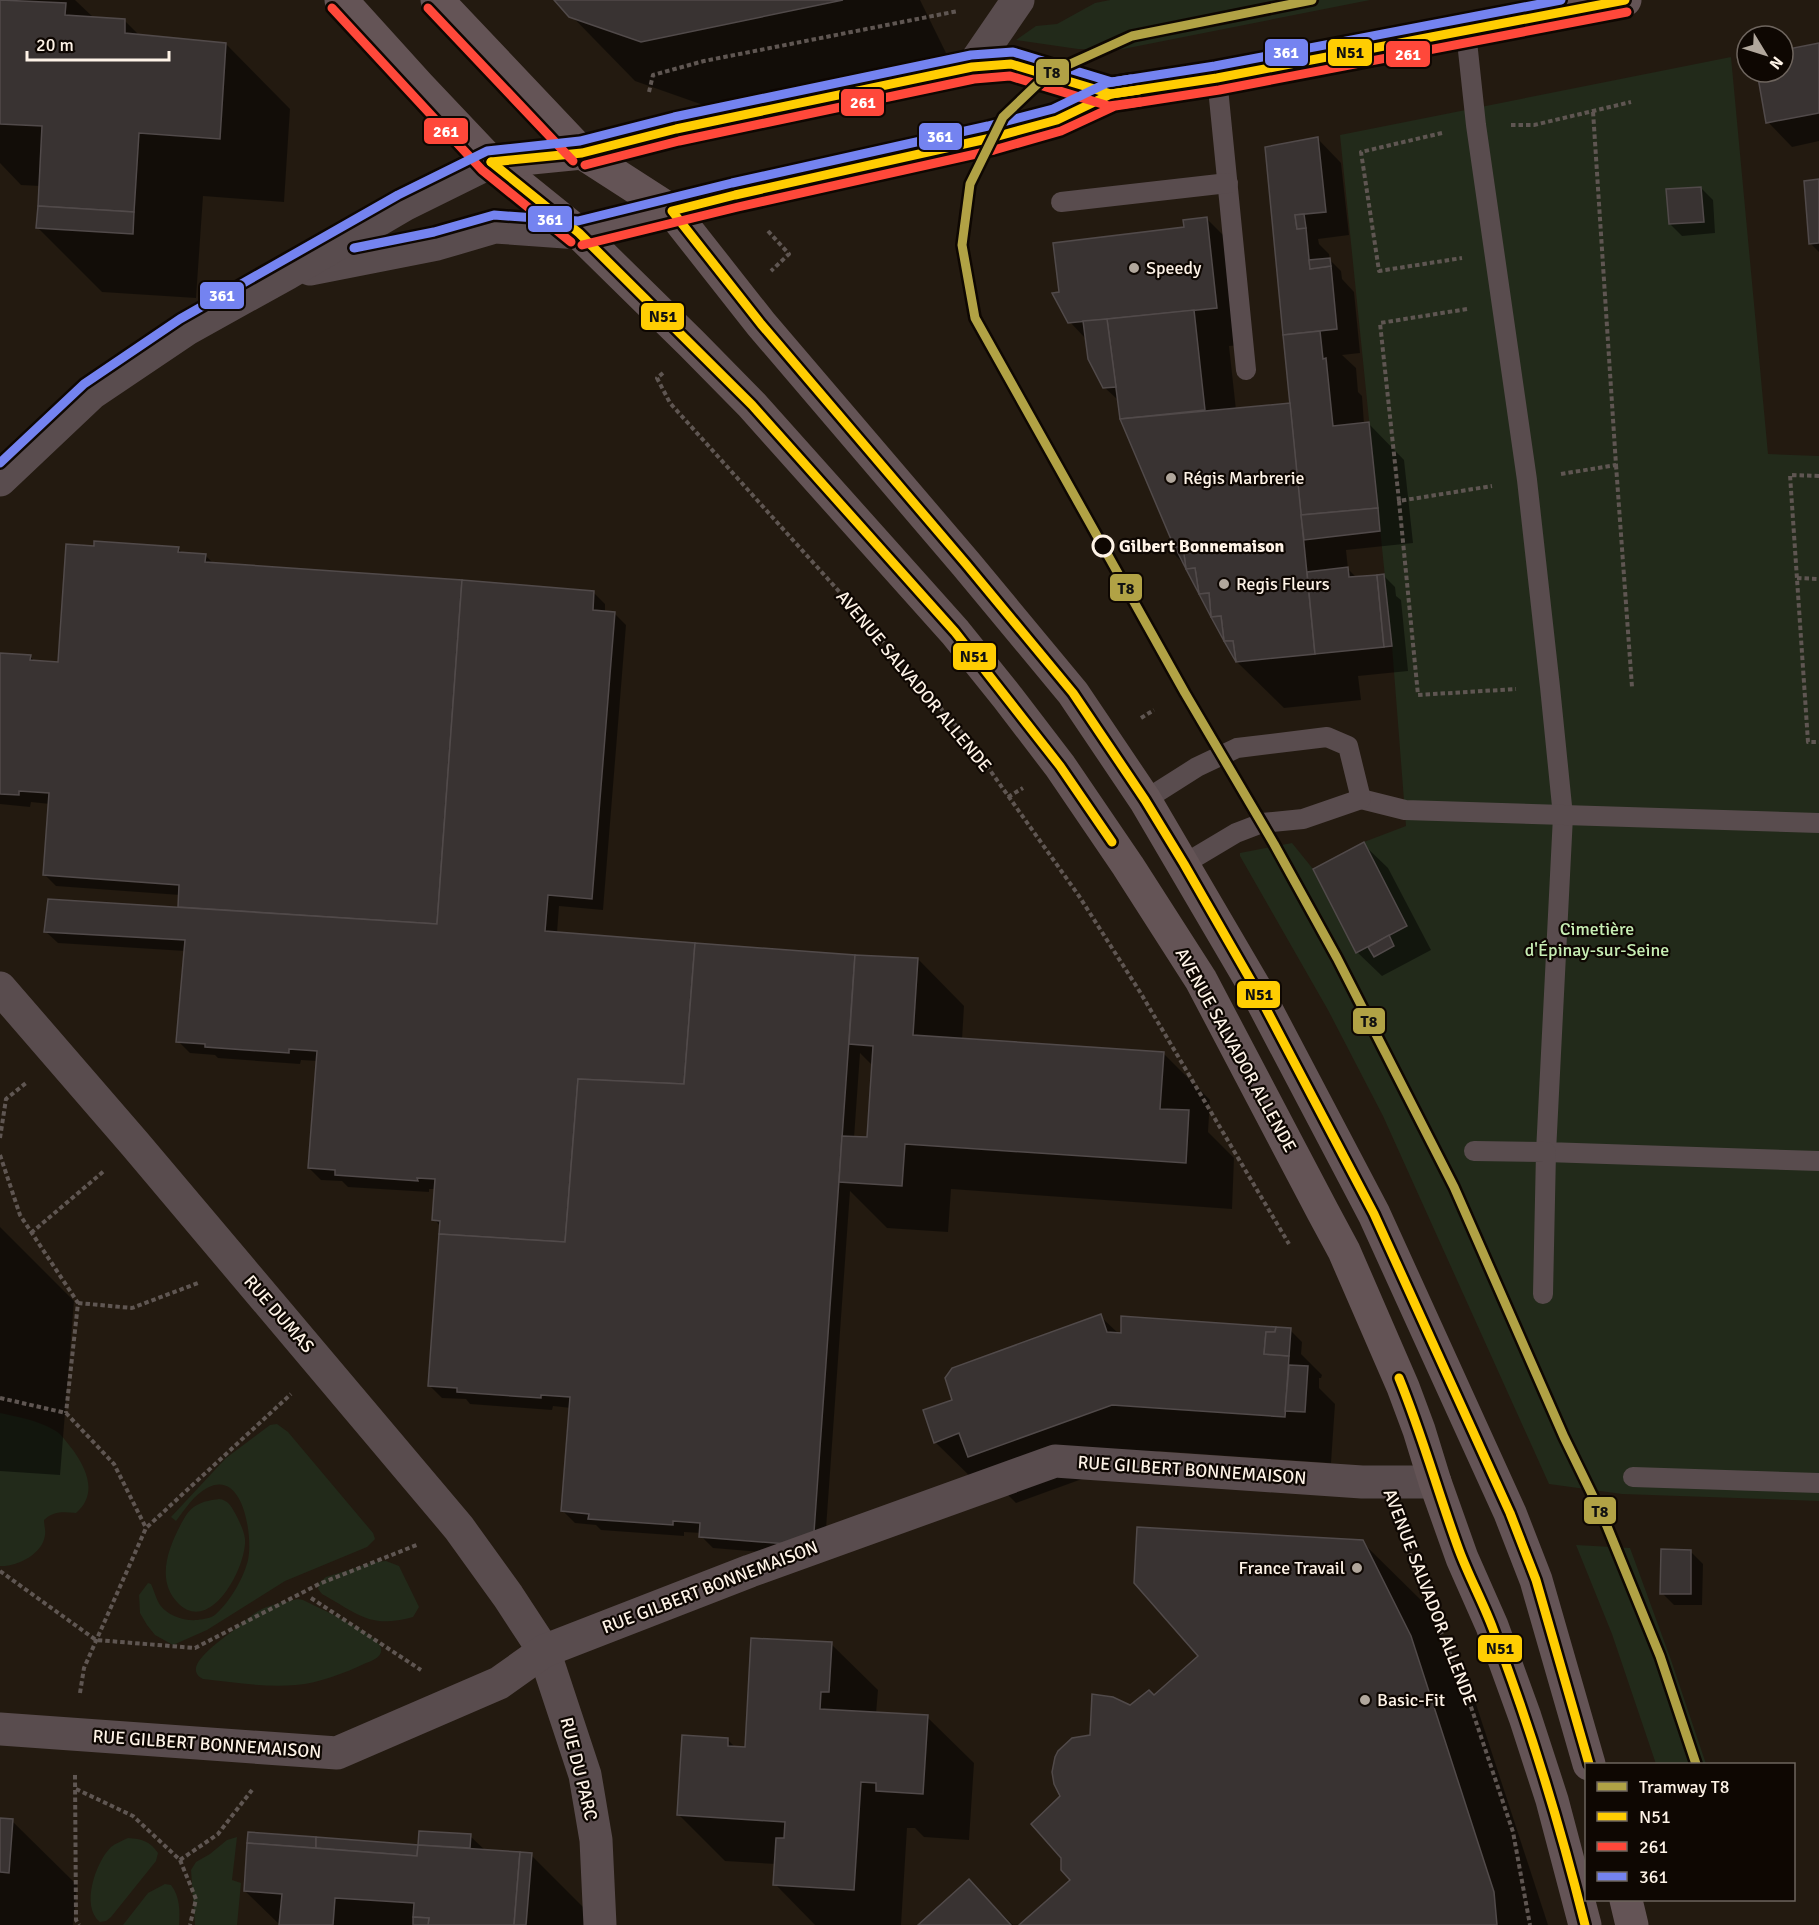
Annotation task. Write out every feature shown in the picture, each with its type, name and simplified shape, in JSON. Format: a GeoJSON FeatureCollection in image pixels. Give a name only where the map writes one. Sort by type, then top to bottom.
{"type":"FeatureCollection","features":[{"type":"Feature","properties":{"kind":"main road","name":"AVENUE SALVADOR ALLENDE"},"geometry":{"type":"LineString","coordinates":[[341,0],[491,162],[579,234],[693,344],[752,405],[954,632],[1008,698],[1060,766],[1128,866],[1201,980],[1339,1241],[1403,1387],[1462,1558],[1492,1626],[1525,1717],[1552,1800],[1585,1925]]}},
{"type":"Feature","properties":{"kind":"main road"},"geometry":{"type":"LineString","coordinates":[[437,0],[582,153],[672,211],[760,324],[1073,693],[1145,800],[1254,986],[1374,1214],[1509,1513],[1536,1580],[1589,1763]]}},
{"type":"Feature","properties":{"kind":"main road"},"geometry":{"type":"LineString","coordinates":[[579,234],[992,138],[1057,120],[1111,94],[1217,78],[1625,0]]}},
{"type":"Feature","properties":{"kind":"main road"},"geometry":{"type":"LineString","coordinates":[[491,162],[582,153],[675,129],[972,67],[1011,64],[1111,94]]}},
{"type":"Feature","properties":{"kind":"main road"},"geometry":{"type":"LineString","coordinates":[[1626,1901],[1632,1925]]}},
{"type":"Feature","properties":{"kind":"street"},"geometry":{"type":"LineString","coordinates":[[972,67],[1018,0]]}},
{"type":"Feature","properties":{"kind":"street"},"geometry":{"type":"LineString","coordinates":[[0,480],[92,393],[187,329],[404,205],[491,162]]}},
{"type":"Feature","properties":{"kind":"street"},"geometry":{"type":"LineString","coordinates":[[288,273],[437,244],[495,227],[579,234]]}},
{"type":"Feature","properties":{"kind":"street","name":"RUE DUMAS"},"geometry":{"type":"LineString","coordinates":[[0,988],[323,1365],[459,1528],[544,1651]]}},
{"type":"Feature","properties":{"kind":"street","name":"RUE GILBERT BONNEMAISON"},"geometry":{"type":"LineString","coordinates":[[0,1730],[337,1754],[499,1683],[544,1651],[761,1567],[1055,1461],[1386,1482],[1435,1482]]}},
{"type":"Feature","properties":{"kind":"street","name":"RUE DU PARC"},"geometry":{"type":"LineString","coordinates":[[544,1651],[585,1775],[596,1840],[600,1925]]}},
{"type":"Feature","properties":{"kind":"lane"},"geometry":{"type":"LineString","coordinates":[[1466,32],[1476,125],[1527,480],[1563,816],[1546,1152],[1543,1294]]}},
{"type":"Feature","properties":{"kind":"lane"},"geometry":{"type":"LineString","coordinates":[[1217,78],[1246,370]]}},
{"type":"Feature","properties":{"kind":"lane"},"geometry":{"type":"LineString","coordinates":[[1062,202],[1228,183]]}},
{"type":"Feature","properties":{"kind":"lane"},"geometry":{"type":"LineString","coordinates":[[1145,800],[1197,767],[1237,748],[1327,737],[1348,746],[1361,799]]}},
{"type":"Feature","properties":{"kind":"lane"},"geometry":{"type":"LineString","coordinates":[[1184,864],[1236,833],[1262,823],[1303,819],[1361,799],[1405,810],[1819,823]]}},
{"type":"Feature","properties":{"kind":"lane"},"geometry":{"type":"LineString","coordinates":[[1474,1151],[1819,1161]]}},
{"type":"Feature","properties":{"kind":"lane"},"geometry":{"type":"LineString","coordinates":[[1633,1477],[1819,1483]]}},
{"type":"Feature","properties":{"kind":"path"},"geometry":{"type":"LineString","coordinates":[[652,99],[649,91],[653,75],[663,72],[704,61],[958,11]]}},
{"type":"Feature","properties":{"kind":"path","name":"AVENUE SALVADOR ALLENDE"},"geometry":{"type":"LineString","coordinates":[[657,378],[670,403],[853,607],[970,742],[1079,896],[1140,992],[1290,1245]]}},
{"type":"Feature","properties":{"kind":"path"},"geometry":{"type":"LineString","coordinates":[[1616,465],[1632,687]]}},
{"type":"Feature","properties":{"kind":"path"},"geometry":{"type":"LineString","coordinates":[[1819,476],[1790,475],[1808,742],[1819,742]]}},
{"type":"Feature","properties":{"kind":"path"},"geometry":{"type":"LineString","coordinates":[[1399,501],[1418,695],[1550,687]]}},
{"type":"Feature","properties":{"kind":"path"},"geometry":{"type":"LineString","coordinates":[[1797,578],[1819,579]]}},
{"type":"Feature","properties":{"kind":"path"},"geometry":{"type":"LineString","coordinates":[[0,1138],[6,1099],[59,1057]]}},
{"type":"Feature","properties":{"kind":"path"},"geometry":{"type":"LineString","coordinates":[[31,1233],[135,1144]]}},
{"type":"Feature","properties":{"kind":"path"},"geometry":{"type":"LineString","coordinates":[[0,1155],[20,1215],[78,1303],[66,1413]]}},
{"type":"Feature","properties":{"kind":"path"},"geometry":{"type":"LineString","coordinates":[[78,1303],[132,1308],[239,1267]]}},
{"type":"Feature","properties":{"kind":"path"},"geometry":{"type":"LineString","coordinates":[[79,1925],[76,1920],[75,1735],[84,1668],[96,1640],[146,1528],[323,1365]]}},
{"type":"Feature","properties":{"kind":"path"},"geometry":{"type":"LineString","coordinates":[[0,1398],[66,1413],[114,1464],[146,1528]]}},
{"type":"Feature","properties":{"kind":"path","name":"AVENUE SALVADOR ALLENDE"},"geometry":{"type":"LineString","coordinates":[[1386,1482],[1413,1564],[1467,1692],[1513,1832],[1530,1925]]}},
{"type":"Feature","properties":{"kind":"path"},"geometry":{"type":"LineString","coordinates":[[1,1573],[96,1640],[195,1648],[319,1584],[459,1528]]}},
{"type":"Feature","properties":{"kind":"path"},"geometry":{"type":"LineString","coordinates":[[311,1598],[463,1698]]}},
{"type":"Feature","properties":{"kind":"path"},"geometry":{"type":"LineString","coordinates":[[180,1860],[218,1834],[258,1783],[274,1749]]}},
{"type":"Feature","properties":{"kind":"path"},"geometry":{"type":"LineString","coordinates":[[76,1788],[133,1815],[180,1860],[196,1899],[190,1925]]}},
{"type":"Feature","properties":{"kind":"green space"},"geometry":{"type":"Polygon","coordinates":[[[1110,0],[1370,0],[1118,50],[1078,49],[1016,40],[1036,26],[1057,24],[1095,3],[1110,0]]]}},
{"type":"Feature","properties":{"kind":"green space","name":"Cimetière d'Épinay-sur-Seine"},"geometry":{"type":"Polygon","coordinates":[[[1731,57],[1768,454],[1819,456],[1819,1501],[1622,1494],[1549,1484],[1383,1116],[1328,1010],[1240,856],[1240,853],[1292,843],[1313,869],[1364,842],[1406,826],[1392,646],[1340,135],[1731,57]]]}},
{"type":"Feature","properties":{"kind":"green space"},"geometry":{"type":"Polygon","coordinates":[[[0,1413],[34,1421],[60,1434],[73,1450],[88,1482],[87,1498],[83,1506],[76,1513],[63,1512],[44,1520],[45,1533],[40,1548],[21,1562],[7,1566],[0,1566],[0,1413]]]}},
{"type":"Feature","properties":{"kind":"green space"},"geometry":{"type":"Polygon","coordinates":[[[277,1424],[288,1432],[373,1533],[375,1539],[367,1547],[285,1581],[207,1630],[173,1645],[155,1635],[147,1625],[140,1613],[139,1595],[148,1583],[151,1584],[163,1609],[172,1615],[192,1620],[209,1618],[228,1601],[243,1574],[248,1560],[249,1537],[247,1522],[238,1496],[230,1488],[220,1484],[202,1491],[176,1521],[171,1517],[226,1458],[270,1425],[277,1424]]]}},
{"type":"Feature","properties":{"kind":"green space"},"geometry":{"type":"Polygon","coordinates":[[[219,1499],[229,1504],[240,1522],[245,1539],[244,1551],[240,1565],[224,1594],[214,1605],[202,1611],[190,1611],[178,1603],[167,1585],[168,1555],[189,1511],[200,1504],[219,1499]]]}},
{"type":"Feature","properties":{"kind":"green space"},"geometry":{"type":"Polygon","coordinates":[[[1576,1545],[1630,1548],[1706,1763],[1656,1763],[1612,1634],[1576,1545]]]}},
{"type":"Feature","properties":{"kind":"green space"},"geometry":{"type":"Polygon","coordinates":[[[386,1561],[399,1566],[419,1607],[413,1617],[386,1621],[365,1618],[322,1594],[318,1589],[320,1582],[326,1577],[374,1562],[386,1561]]]}},
{"type":"Feature","properties":{"kind":"green space"},"geometry":{"type":"Polygon","coordinates":[[[298,1599],[370,1636],[378,1642],[381,1648],[379,1656],[341,1674],[296,1685],[238,1683],[203,1679],[197,1674],[196,1667],[206,1652],[251,1616],[266,1607],[298,1599]]]}},
{"type":"Feature","properties":{"kind":"green space"},"geometry":{"type":"Polygon","coordinates":[[[237,1837],[232,1880],[241,1883],[237,1925],[195,1925],[191,1870],[196,1862],[227,1840],[237,1837]]]}},
{"type":"Feature","properties":{"kind":"green space"},"geometry":{"type":"Polygon","coordinates":[[[128,1838],[149,1843],[158,1853],[156,1861],[111,1917],[100,1922],[91,1906],[92,1884],[105,1854],[111,1847],[128,1838]]]}},
{"type":"Feature","properties":{"kind":"green space"},"geometry":{"type":"Polygon","coordinates":[[[165,1884],[171,1885],[178,1899],[179,1925],[123,1925],[148,1893],[165,1884]]]}},
{"type":"Feature","properties":{"kind":"building"},"geometry":{"type":"Polygon","coordinates":[[[0,0],[66,3],[65,15],[125,19],[125,33],[226,43],[220,139],[139,133],[134,212],[38,206],[42,126],[0,124],[0,0]]]}},
{"type":"Feature","properties":{"kind":"building"},"geometry":{"type":"Polygon","coordinates":[[[554,0],[843,0],[641,42],[569,17],[554,0]]]}},
{"type":"Feature","properties":{"kind":"building"},"geometry":{"type":"Polygon","coordinates":[[[1819,43],[1819,113],[1766,123],[1759,84],[1795,84],[1795,48],[1819,43]]]}},
{"type":"Feature","properties":{"kind":"building"},"geometry":{"type":"Polygon","coordinates":[[[1318,137],[1326,212],[1295,215],[1297,229],[1306,228],[1310,269],[1331,266],[1337,329],[1283,335],[1265,147],[1318,137]]]}},
{"type":"Feature","properties":{"kind":"building"},"geometry":{"type":"Polygon","coordinates":[[[1819,179],[1819,243],[1809,244],[1804,181],[1819,179]]]}},
{"type":"Feature","properties":{"kind":"building"},"geometry":{"type":"Polygon","coordinates":[[[1701,187],[1704,222],[1669,224],[1666,189],[1701,187]]]}},
{"type":"Feature","properties":{"kind":"building"},"geometry":{"type":"Polygon","coordinates":[[[38,206],[134,212],[133,234],[36,228],[38,206]]]}},
{"type":"Feature","properties":{"kind":"building"},"geometry":{"type":"Polygon","coordinates":[[[1304,214],[1306,228],[1297,229],[1295,215],[1304,214]]]}},
{"type":"Feature","properties":{"kind":"building","name":"Speedy"},"geometry":{"type":"Polygon","coordinates":[[[1207,217],[1217,308],[1068,323],[1052,293],[1059,292],[1053,243],[1184,227],[1183,220],[1207,217]]]}},
{"type":"Feature","properties":{"kind":"building"},"geometry":{"type":"Polygon","coordinates":[[[1330,258],[1331,266],[1310,269],[1309,260],[1330,258]]]}},
{"type":"Feature","properties":{"kind":"building"},"geometry":{"type":"Polygon","coordinates":[[[1194,310],[1205,410],[1120,419],[1107,319],[1194,310]]]}},
{"type":"Feature","properties":{"kind":"building"},"geometry":{"type":"Polygon","coordinates":[[[1107,319],[1116,387],[1103,388],[1088,359],[1083,321],[1107,319]]]}},
{"type":"Feature","properties":{"kind":"building"},"geometry":{"type":"Polygon","coordinates":[[[1320,331],[1323,359],[1326,358],[1333,426],[1369,422],[1378,508],[1301,515],[1283,335],[1320,331]]]}},
{"type":"Feature","properties":{"kind":"building"},"geometry":{"type":"Polygon","coordinates":[[[1290,403],[1315,654],[1236,662],[1233,641],[1224,641],[1221,616],[1211,617],[1209,593],[1199,594],[1195,568],[1186,569],[1183,547],[1170,547],[1173,544],[1120,419],[1290,403]]]}},
{"type":"Feature","properties":{"kind":"building"},"geometry":{"type":"Polygon","coordinates":[[[1378,508],[1380,531],[1304,540],[1301,515],[1378,508]]]}},
{"type":"Feature","properties":{"kind":"building"},"geometry":{"type":"Polygon","coordinates":[[[94,541],[179,547],[178,552],[206,554],[205,562],[462,580],[437,924],[178,907],[179,885],[43,875],[49,793],[19,791],[19,795],[0,794],[0,653],[31,655],[30,660],[58,662],[66,544],[94,546],[94,541]]]}},
{"type":"Feature","properties":{"kind":"building"},"geometry":{"type":"Polygon","coordinates":[[[1175,547],[1183,547],[1186,569],[1175,547]]]}},
{"type":"Feature","properties":{"kind":"building"},"geometry":{"type":"Polygon","coordinates":[[[1348,567],[1349,577],[1377,575],[1384,647],[1315,654],[1307,572],[1348,567]]]}},
{"type":"Feature","properties":{"kind":"building"},"geometry":{"type":"Polygon","coordinates":[[[1195,568],[1199,594],[1186,569],[1195,568]]]}},
{"type":"Feature","properties":{"kind":"building"},"geometry":{"type":"Polygon","coordinates":[[[1384,574],[1392,646],[1384,647],[1377,575],[1384,574]]]}},
{"type":"Feature","properties":{"kind":"building"},"geometry":{"type":"Polygon","coordinates":[[[462,580],[594,591],[593,610],[615,612],[592,899],[548,895],[545,931],[695,943],[684,1084],[578,1079],[565,1242],[439,1234],[440,1221],[432,1220],[435,1179],[417,1178],[418,1181],[335,1175],[335,1170],[308,1168],[317,1051],[289,1049],[289,1053],[205,1047],[205,1044],[176,1042],[185,940],[44,932],[48,899],[437,924],[462,580]]]}},
{"type":"Feature","properties":{"kind":"building"},"geometry":{"type":"Polygon","coordinates":[[[1209,593],[1211,617],[1199,594],[1209,593]]]}},
{"type":"Feature","properties":{"kind":"building"},"geometry":{"type":"Polygon","coordinates":[[[1221,616],[1224,641],[1211,617],[1221,616]]]}},
{"type":"Feature","properties":{"kind":"building"},"geometry":{"type":"Polygon","coordinates":[[[1224,641],[1233,641],[1236,662],[1224,641]]]}},
{"type":"Feature","properties":{"kind":"building"},"geometry":{"type":"Polygon","coordinates":[[[1364,842],[1407,926],[1356,953],[1313,869],[1364,842]]]}},
{"type":"Feature","properties":{"kind":"building"},"geometry":{"type":"Polygon","coordinates":[[[1389,935],[1394,946],[1374,957],[1368,947],[1389,935]]]}},
{"type":"Feature","properties":{"kind":"building"},"geometry":{"type":"Polygon","coordinates":[[[695,943],[855,955],[813,1546],[699,1537],[700,1523],[673,1521],[673,1525],[588,1519],[589,1514],[561,1511],[570,1397],[541,1395],[541,1398],[457,1392],[457,1388],[428,1386],[439,1234],[565,1242],[578,1079],[684,1084],[695,943]]]}},
{"type":"Feature","properties":{"kind":"building"},"geometry":{"type":"Polygon","coordinates":[[[855,955],[918,958],[913,1035],[1164,1052],[1160,1109],[1189,1110],[1186,1163],[905,1144],[902,1186],[839,1182],[842,1136],[867,1137],[873,1046],[849,1044],[855,955]]]}},
{"type":"Feature","properties":{"kind":"building"},"geometry":{"type":"Polygon","coordinates":[[[1101,1314],[1107,1332],[1121,1333],[1121,1316],[1276,1327],[1275,1332],[1266,1332],[1264,1354],[1289,1356],[1285,1417],[1112,1405],[968,1457],[959,1433],[934,1443],[923,1410],[952,1400],[945,1378],[952,1368],[1101,1314]]]}},
{"type":"Feature","properties":{"kind":"building"},"geometry":{"type":"Polygon","coordinates":[[[1276,1327],[1291,1328],[1289,1356],[1264,1354],[1266,1332],[1275,1332],[1276,1327]]]}},
{"type":"Feature","properties":{"kind":"building"},"geometry":{"type":"Polygon","coordinates":[[[1289,1365],[1308,1366],[1305,1412],[1285,1411],[1289,1365]]]}},
{"type":"Feature","properties":{"kind":"building"},"geometry":{"type":"Polygon","coordinates":[[[1137,1527],[1363,1540],[1411,1636],[1494,1892],[1497,1925],[1019,1925],[1070,1880],[1061,1870],[1061,1858],[1031,1824],[1060,1796],[1054,1784],[1052,1772],[1058,1751],[1072,1738],[1090,1735],[1092,1694],[1113,1697],[1130,1705],[1149,1690],[1154,1695],[1198,1656],[1134,1583],[1137,1527]]]}},
{"type":"Feature","properties":{"kind":"building"},"geometry":{"type":"Polygon","coordinates":[[[1661,1549],[1691,1550],[1691,1594],[1660,1594],[1661,1549]]]}},
{"type":"Feature","properties":{"kind":"building"},"geometry":{"type":"Polygon","coordinates":[[[751,1638],[832,1642],[829,1692],[821,1692],[820,1709],[928,1715],[923,1794],[876,1791],[876,1783],[861,1782],[854,1890],[773,1885],[776,1838],[784,1838],[785,1822],[677,1815],[682,1735],[728,1738],[728,1746],[745,1747],[751,1638]]]}},
{"type":"Feature","properties":{"kind":"building"},"geometry":{"type":"Polygon","coordinates":[[[0,1818],[13,1819],[9,1873],[0,1872],[0,1818]]]}},
{"type":"Feature","properties":{"kind":"building"},"geometry":{"type":"Polygon","coordinates":[[[419,1831],[471,1834],[470,1848],[418,1845],[419,1831]]]}},
{"type":"Feature","properties":{"kind":"building"},"geometry":{"type":"Polygon","coordinates":[[[248,1832],[316,1837],[316,1848],[247,1843],[248,1832]]]}},
{"type":"Feature","properties":{"kind":"building"},"geometry":{"type":"Polygon","coordinates":[[[316,1837],[418,1845],[417,1856],[316,1848],[316,1837]]]}},
{"type":"Feature","properties":{"kind":"building"},"geometry":{"type":"Polygon","coordinates":[[[247,1843],[417,1856],[418,1845],[520,1852],[514,1925],[428,1925],[429,1918],[413,1917],[414,1903],[335,1898],[333,1925],[279,1925],[282,1894],[244,1891],[247,1843]]]}},
{"type":"Feature","properties":{"kind":"building"},"geometry":{"type":"Polygon","coordinates":[[[520,1852],[532,1853],[526,1925],[514,1925],[520,1852]]]}},
{"type":"Feature","properties":{"kind":"building"},"geometry":{"type":"Polygon","coordinates":[[[969,1879],[1011,1925],[918,1925],[969,1879]]]}},
{"type":"Feature","properties":{"kind":"building"},"geometry":{"type":"Polygon","coordinates":[[[413,1917],[429,1918],[428,1925],[413,1925],[413,1917]]]}},
{"type":"Feature","properties":{"kind":"tram line","name":"T8"},"geometry":{"type":"LineString","coordinates":[[1312,0],[1132,36],[1048,74],[1003,117],[970,184],[962,245],[975,318],[1185,693],[1274,844],[1337,958],[1454,1187],[1564,1437],[1604,1519],[1660,1656],[1696,1763]]}},
{"type":"Feature","properties":{"kind":"transit line","name":"361"},"geometry":{"type":"LineString","coordinates":[[0,463],[84,384],[180,319],[398,195],[487,151],[580,141],[674,117],[971,55],[1013,52],[1112,82],[1215,66],[1561,0]]}},
{"type":"Feature","properties":{"kind":"transit line","name":"N51"},"geometry":{"type":"LineString","coordinates":[[1589,1763],[1536,1580],[1510,1513],[1374,1214],[1254,986],[1184,864],[1145,800],[1073,693],[761,324],[672,211],[991,138],[1057,120],[1111,94],[1217,78],[1625,0]]}},
{"type":"Feature","properties":{"kind":"transit line","name":"261"},"geometry":{"type":"LineString","coordinates":[[332,8],[482,170],[571,242]]}},
{"type":"Feature","properties":{"kind":"transit line","name":"261"},"geometry":{"type":"LineString","coordinates":[[428,8],[573,161]]}},
{"type":"Feature","properties":{"kind":"transit line","name":"261"},"geometry":{"type":"LineString","coordinates":[[582,245],[738,207],[994,150],[1061,131],[1115,106],[1219,90],[1627,12]]}},
{"type":"Feature","properties":{"kind":"transit line","name":"N51"},"geometry":{"type":"LineString","coordinates":[[491,162],[582,153],[676,129],[972,67],[1011,64],[1111,94],[1139,90]]}},
{"type":"Feature","properties":{"kind":"transit line","name":"261"},"geometry":{"type":"LineString","coordinates":[[585,165],[679,141],[974,79],[1010,76],[1109,106],[1140,102]]}},
{"type":"Feature","properties":{"kind":"transit line","name":"361"},"geometry":{"type":"LineString","coordinates":[[354,248],[434,232],[494,215],[578,221],[732,183],[988,126],[1053,109],[1107,83],[1131,79]]}},
{"type":"Feature","properties":{"kind":"transit line","name":"N51"},"geometry":{"type":"LineString","coordinates":[[491,162],[579,233],[752,405],[955,632],[1060,766],[1112,842]]}},
{"type":"Feature","properties":{"kind":"transit line","name":"N51"},"geometry":{"type":"LineString","coordinates":[[1399,1378],[1459,1550],[1489,1619],[1532,1739],[1555,1813],[1585,1925]]}},
{"type":"Feature","properties":{"kind":"place","name":"Speedy"},"geometry":{"type":"Point","coordinates":[1134,268]}},
{"type":"Feature","properties":{"kind":"place","name":"Régis Marbrerie"},"geometry":{"type":"Point","coordinates":[1171,478]}},
{"type":"Feature","properties":{"kind":"place","name":"Gilbert Bonnemaison"},"geometry":{"type":"Point","coordinates":[1103,546]}},
{"type":"Feature","properties":{"kind":"place","name":"Regis Fleurs"},"geometry":{"type":"Point","coordinates":[1224,584]}},
{"type":"Feature","properties":{"kind":"place","name":"France Travail"},"geometry":{"type":"Point","coordinates":[1357,1568]}},
{"type":"Feature","properties":{"kind":"place","name":"Basic-Fit"},"geometry":{"type":"Point","coordinates":[1365,1700]}}]}
